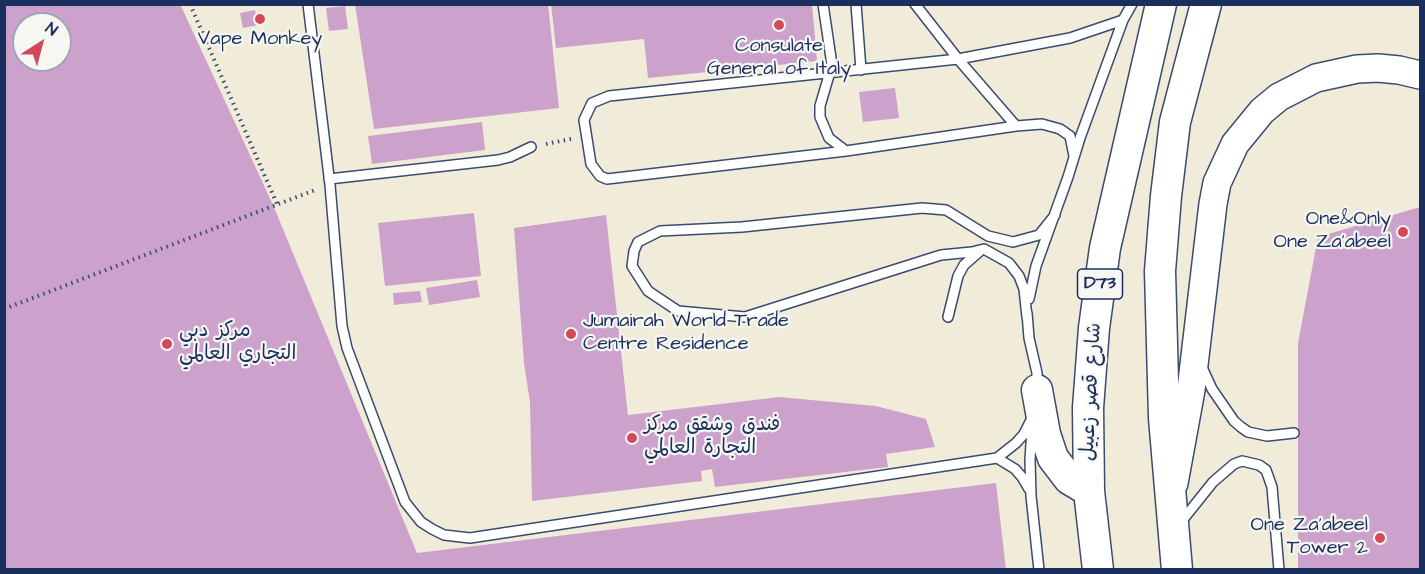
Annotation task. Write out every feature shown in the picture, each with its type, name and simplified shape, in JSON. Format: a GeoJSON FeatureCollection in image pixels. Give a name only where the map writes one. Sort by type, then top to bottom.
{"type":"FeatureCollection","features":[{"type":"Feature","properties":{"kind":"main road","name":"شارع قصر زعبيل"},"geometry":{"type":"LineString","coordinates":[[1098,570],[1089,491],[1088,408],[1099,293],[1108,236],[1161,4]]}},
{"type":"Feature","properties":{"kind":"main road"},"geometry":{"type":"LineString","coordinates":[[1177,570],[1161,360],[1160,271],[1175,122],[1206,4]]}},
{"type":"Feature","properties":{"kind":"main road"},"geometry":{"type":"LineString","coordinates":[[1153,40],[1194,48]]}},
{"type":"Feature","properties":{"kind":"main road"},"geometry":{"type":"LineString","coordinates":[[1171,499],[1185,426],[1217,183],[1235,144],[1262,111],[1279,98],[1316,78],[1357,69],[1378,68],[1399,69],[1420,75]]}},
{"type":"Feature","properties":{"kind":"main road"},"geometry":{"type":"LineString","coordinates":[[1036,401],[1053,458],[1069,479],[1089,491]]}},
{"type":"Feature","properties":{"kind":"lane"},"geometry":{"type":"LineString","coordinates":[[308,4],[330,182],[342,326],[354,369],[405,502],[422,522],[444,535],[470,538],[997,458],[1024,434],[1036,401]]}},
{"type":"Feature","properties":{"kind":"lane"},"geometry":{"type":"LineString","coordinates":[[823,4],[832,57],[831,74],[820,106],[820,117],[829,138],[846,151]]}},
{"type":"Feature","properties":{"kind":"lane"},"geometry":{"type":"LineString","coordinates":[[856,4],[861,70]]}},
{"type":"Feature","properties":{"kind":"lane"},"geometry":{"type":"LineString","coordinates":[[915,4],[1016,126]]}},
{"type":"Feature","properties":{"kind":"lane"},"geometry":{"type":"LineString","coordinates":[[1027,317],[1029,291],[1036,266],[1074,156],[1132,4]]}},
{"type":"Feature","properties":{"kind":"lane"},"geometry":{"type":"LineString","coordinates":[[1074,156],[1070,136],[1060,129],[1042,124],[846,151],[608,179],[600,176],[591,164],[584,120],[592,104],[603,98],[958,58],[1070,38],[1124,20]]}},
{"type":"Feature","properties":{"kind":"lane"},"geometry":{"type":"LineString","coordinates":[[330,182],[498,160],[531,147]]}},
{"type":"Feature","properties":{"kind":"lane"},"geometry":{"type":"LineString","coordinates":[[1039,570],[1031,496],[1030,460],[1037,373],[1029,338],[1024,289],[1019,276],[1009,263],[984,249],[941,255],[745,317],[678,311],[648,291],[632,266],[638,242],[660,231],[742,227],[934,208],[956,216],[988,236],[1013,242],[1039,235],[1055,215]]}},
{"type":"Feature","properties":{"kind":"lane"},"geometry":{"type":"LineString","coordinates":[[948,317],[958,276],[973,255],[984,249]]}},
{"type":"Feature","properties":{"kind":"lane"},"geometry":{"type":"LineString","coordinates":[[1195,353],[1212,389],[1240,428],[1267,436],[1294,432]]}},
{"type":"Feature","properties":{"kind":"lane"},"geometry":{"type":"LineString","coordinates":[[997,458],[1006,462],[1022,477],[1031,496]]}},
{"type":"Feature","properties":{"kind":"lane"},"geometry":{"type":"LineString","coordinates":[[1174,531],[1213,482],[1227,469],[1242,461],[1251,461],[1266,470],[1270,478],[1279,570]]}},
{"type":"Feature","properties":{"kind":"path"},"geometry":{"type":"LineString","coordinates":[[190,4],[277,204]]}},
{"type":"Feature","properties":{"kind":"path"},"geometry":{"type":"LineString","coordinates":[[531,147],[586,135]]}},
{"type":"Feature","properties":{"kind":"path"},"geometry":{"type":"LineString","coordinates":[[4,309],[330,182]]}},
{"type":"Feature","properties":{"kind":"building","name":"مركز دبي التجاري العالمي"},"geometry":{"type":"Polygon","coordinates":[[[4,4],[180,4],[273,205],[417,553],[996,483],[1006,570],[4,570],[4,4]]]}},
{"type":"Feature","properties":{"kind":"building"},"geometry":{"type":"Polygon","coordinates":[[[355,4],[548,4],[559,108],[374,129],[355,4]]]}},
{"type":"Feature","properties":{"kind":"building"},"geometry":{"type":"Polygon","coordinates":[[[551,4],[812,4],[817,61],[648,78],[644,39],[556,48],[551,4]]]}},
{"type":"Feature","properties":{"kind":"building"},"geometry":{"type":"Polygon","coordinates":[[[345,6],[348,29],[329,31],[326,8],[345,6]]]}},
{"type":"Feature","properties":{"kind":"building"},"geometry":{"type":"Polygon","coordinates":[[[255,10],[258,25],[243,28],[240,13],[255,10]]]}},
{"type":"Feature","properties":{"kind":"building"},"geometry":{"type":"Polygon","coordinates":[[[895,88],[899,118],[863,122],[859,92],[895,88]]]}},
{"type":"Feature","properties":{"kind":"building"},"geometry":{"type":"Polygon","coordinates":[[[482,122],[485,150],[372,164],[368,136],[482,122]]]}},
{"type":"Feature","properties":{"kind":"building"},"geometry":{"type":"Polygon","coordinates":[[[1420,207],[1420,570],[1298,570],[1298,343],[1318,237],[1420,207]]]}},
{"type":"Feature","properties":{"kind":"building"},"geometry":{"type":"Polygon","coordinates":[[[474,213],[481,276],[385,286],[378,223],[474,213]]]}},
{"type":"Feature","properties":{"kind":"building","name":"Jumairah World Trade Centre Residence"},"geometry":{"type":"Polygon","coordinates":[[[606,215],[628,415],[779,397],[876,406],[926,419],[935,447],[886,454],[888,467],[715,487],[712,469],[701,471],[702,481],[532,501],[530,402],[524,363],[514,228],[606,215]]]}},
{"type":"Feature","properties":{"kind":"building"},"geometry":{"type":"Polygon","coordinates":[[[477,280],[480,297],[429,305],[426,288],[477,280]]]}},
{"type":"Feature","properties":{"kind":"building"},"geometry":{"type":"Polygon","coordinates":[[[420,291],[422,302],[394,305],[393,293],[420,291]]]}},
{"type":"Feature","properties":{"kind":"place","name":"Vape Monkey"},"geometry":{"type":"Point","coordinates":[260,19]}},
{"type":"Feature","properties":{"kind":"place","name":"Consulate General of Italy"},"geometry":{"type":"Point","coordinates":[779,25]}},
{"type":"Feature","properties":{"kind":"place","name":"One&Only One Za'abeel"},"geometry":{"type":"Point","coordinates":[1403,232]}},
{"type":"Feature","properties":{"kind":"place","name":"Jumairah World Trade Centre Residence"},"geometry":{"type":"Point","coordinates":[571,334]}},
{"type":"Feature","properties":{"kind":"place","name":"مركز دبي التجاري العالمي"},"geometry":{"type":"Point","coordinates":[167,344]}},
{"type":"Feature","properties":{"kind":"place","name":"فندق وشقق مركز التجارة العالمي"},"geometry":{"type":"Point","coordinates":[632,438]}},
{"type":"Feature","properties":{"kind":"place","name":"One Za'abeel Tower 2"},"geometry":{"type":"Point","coordinates":[1380,538]}}]}
